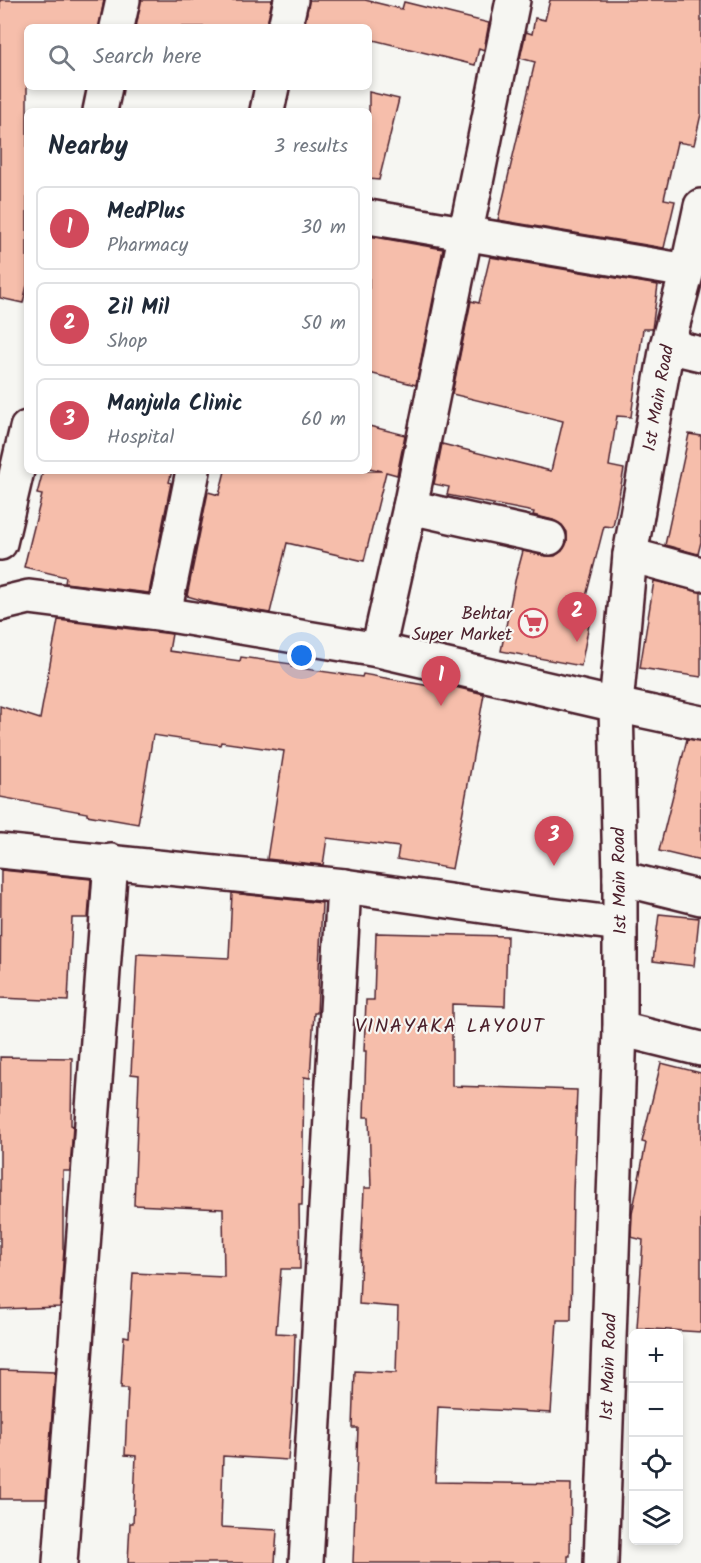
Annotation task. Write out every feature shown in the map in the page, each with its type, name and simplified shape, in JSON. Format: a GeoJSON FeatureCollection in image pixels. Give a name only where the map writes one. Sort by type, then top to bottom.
{"type":"FeatureCollection","features":[{"type":"Feature","properties":{"kind":"street"},"geometry":{"type":"LineString","coordinates":[[118,24],[123,0]]}},
{"type":"Feature","properties":{"kind":"street"},"geometry":{"type":"LineString","coordinates":[[286,24],[291,0]]}},
{"type":"Feature","properties":{"kind":"street"},"geometry":{"type":"LineString","coordinates":[[378,650],[467,233],[513,0]]}},
{"type":"Feature","properties":{"kind":"street"},"geometry":{"type":"LineString","coordinates":[[101,108],[104,90]]}},
{"type":"Feature","properties":{"kind":"street"},"geometry":{"type":"LineString","coordinates":[[268,108],[271,90]]}},
{"type":"Feature","properties":{"kind":"street","name":"1st Main Road"},"geometry":{"type":"LineString","coordinates":[[601,1563],[620,1029],[620,878],[616,705],[630,555],[667,346],[701,207]]}},
{"type":"Feature","properties":{"kind":"street"},"geometry":{"type":"LineString","coordinates":[[372,217],[687,271]]}},
{"type":"Feature","properties":{"kind":"street"},"geometry":{"type":"LineString","coordinates":[[667,346],[701,354]]}},
{"type":"Feature","properties":{"kind":"street"},"geometry":{"type":"LineString","coordinates":[[0,543],[24,441]]}},
{"type":"Feature","properties":{"kind":"street"},"geometry":{"type":"LineString","coordinates":[[164,614],[192,474]]}},
{"type":"Feature","properties":{"kind":"street"},"geometry":{"type":"LineString","coordinates":[[410,507],[549,537]]}},
{"type":"Feature","properties":{"kind":"street"},"geometry":{"type":"LineString","coordinates":[[630,555],[701,574]]}},
{"type":"Feature","properties":{"kind":"street"},"geometry":{"type":"LineString","coordinates":[[0,604],[29,597],[164,614],[378,650],[701,723]]}},
{"type":"Feature","properties":{"kind":"street"},"geometry":{"type":"LineString","coordinates":[[0,851],[344,886],[620,924]]}},
{"type":"Feature","properties":{"kind":"street"},"geometry":{"type":"LineString","coordinates":[[60,1563],[111,861]]}},
{"type":"Feature","properties":{"kind":"street"},"geometry":{"type":"LineString","coordinates":[[620,878],[701,898]]}},
{"type":"Feature","properties":{"kind":"street"},"geometry":{"type":"LineString","coordinates":[[306,1563],[344,886]]}},
{"type":"Feature","properties":{"kind":"street"},"geometry":{"type":"LineString","coordinates":[[620,1029],[701,1049]]}},
{"type":"Feature","properties":{"kind":"building"},"geometry":{"type":"Polygon","coordinates":[[[0,0],[104,0],[100,24],[24,24],[24,90],[27,90],[27,108],[24,108],[24,298],[23,303],[0,298],[0,0]]]}},
{"type":"Feature","properties":{"kind":"building"},"geometry":{"type":"Polygon","coordinates":[[[141,0],[272,0],[268,24],[137,24],[141,0]]]}},
{"type":"Feature","properties":{"kind":"building"},"geometry":{"type":"Polygon","coordinates":[[[309,0],[365,0],[402,9],[404,2],[489,23],[484,50],[479,48],[475,65],[372,40],[372,24],[305,24],[309,0]]]}},
{"type":"Feature","properties":{"kind":"building"},"geometry":{"type":"Polygon","coordinates":[[[550,0],[701,0],[701,114],[694,145],[677,142],[664,199],[675,201],[664,248],[498,220],[535,62],[520,58],[526,32],[532,34],[535,18],[545,20],[550,0]]]}},
{"type":"Feature","properties":{"kind":"building"},"geometry":{"type":"Polygon","coordinates":[[[369,92],[399,99],[379,180],[372,179],[372,108],[369,108],[369,92]]]}},
{"type":"Feature","properties":{"kind":"building"},"geometry":{"type":"Polygon","coordinates":[[[372,237],[443,249],[416,385],[372,374],[372,237]]]}},
{"type":"Feature","properties":{"kind":"building"},"geometry":{"type":"Polygon","coordinates":[[[490,257],[658,285],[652,329],[643,329],[631,417],[617,416],[609,466],[624,469],[613,527],[604,526],[583,608],[592,609],[581,666],[501,651],[523,551],[555,556],[562,551],[567,542],[567,532],[562,525],[533,515],[534,512],[447,495],[449,487],[434,484],[442,444],[551,471],[563,421],[452,394],[471,301],[479,303],[490,257]]]}},
{"type":"Feature","properties":{"kind":"building"},"geometry":{"type":"Polygon","coordinates":[[[372,427],[405,435],[397,475],[386,472],[364,561],[287,543],[270,613],[215,604],[187,596],[208,492],[219,495],[224,474],[372,474],[372,471],[382,471],[372,469],[372,427]]]}},
{"type":"Feature","properties":{"kind":"building"},"geometry":{"type":"Polygon","coordinates":[[[689,434],[701,436],[701,542],[698,554],[665,545],[689,434]]]}},
{"type":"Feature","properties":{"kind":"building"},"geometry":{"type":"Polygon","coordinates":[[[42,474],[171,474],[149,593],[65,583],[66,577],[24,567],[42,495],[37,494],[42,474]]]}},
{"type":"Feature","properties":{"kind":"building"},"geometry":{"type":"Polygon","coordinates":[[[654,581],[701,592],[701,677],[640,668],[654,581]]]}},
{"type":"Feature","properties":{"kind":"building"},"geometry":{"type":"Polygon","coordinates":[[[58,620],[172,634],[169,651],[240,661],[241,657],[292,664],[291,667],[362,677],[363,674],[430,686],[430,681],[484,694],[452,869],[397,859],[399,847],[327,838],[323,865],[267,859],[284,751],[221,742],[220,745],[153,735],[138,824],[0,797],[0,706],[40,719],[58,620]]]}},
{"type":"Feature","properties":{"kind":"building"},"geometry":{"type":"Polygon","coordinates":[[[687,739],[701,741],[701,861],[659,851],[687,739]]]}},
{"type":"Feature","properties":{"kind":"building"},"geometry":{"type":"Polygon","coordinates":[[[1,870],[91,879],[88,918],[72,918],[68,1001],[0,998],[1,870]]]}},
{"type":"Feature","properties":{"kind":"building"},"geometry":{"type":"Polygon","coordinates":[[[232,893],[322,903],[317,1013],[314,1013],[310,1078],[304,1077],[302,1205],[299,1205],[300,1269],[281,1269],[276,1333],[295,1334],[288,1460],[223,1456],[221,1527],[277,1530],[275,1563],[128,1563],[130,1523],[133,1523],[136,1456],[125,1455],[128,1388],[121,1388],[124,1336],[129,1337],[133,1273],[224,1277],[223,1209],[134,1205],[139,1075],[131,1074],[137,954],[229,958],[232,893]]]}},
{"type":"Feature","properties":{"kind":"building"},"geometry":{"type":"Polygon","coordinates":[[[659,914],[699,918],[694,966],[653,961],[659,914]]]}},
{"type":"Feature","properties":{"kind":"building"},"geometry":{"type":"Polygon","coordinates":[[[376,933],[507,936],[505,1006],[452,1004],[452,1086],[577,1090],[571,1320],[557,1320],[551,1413],[438,1407],[435,1482],[571,1484],[568,1563],[353,1563],[358,1428],[353,1428],[355,1371],[396,1373],[398,1307],[359,1304],[364,1188],[371,1188],[369,1117],[364,1117],[366,1000],[374,1000],[376,933]]]}},
{"type":"Feature","properties":{"kind":"building"},"geometry":{"type":"Polygon","coordinates":[[[0,1057],[72,1058],[71,1125],[73,1126],[70,1171],[63,1171],[64,1249],[60,1307],[0,1309],[0,1057]]]}},
{"type":"Feature","properties":{"kind":"building"},"geometry":{"type":"Polygon","coordinates":[[[661,1063],[701,1073],[701,1332],[683,1331],[683,1329],[637,1328],[643,1240],[631,1237],[632,1214],[646,1143],[642,1142],[661,1063]]]}},
{"type":"Feature","properties":{"kind":"building"},"geometry":{"type":"Polygon","coordinates":[[[0,1370],[55,1372],[46,1499],[0,1499],[0,1370]]]}},
{"type":"Feature","properties":{"kind":"place","name":"Behtar Super Market"},"geometry":{"type":"Point","coordinates":[533,623]}},
{"type":"Feature","properties":{"kind":"place","name":"Zil Mil"},"geometry":{"type":"Point","coordinates":[577,642]}},
{"type":"Feature","properties":{"kind":"place","name":"MedPlus"},"geometry":{"type":"Point","coordinates":[441,706]}},
{"type":"Feature","properties":{"kind":"place","name":"Manjula Clinic"},"geometry":{"type":"Point","coordinates":[554,866]}},
{"type":"Feature","properties":{"kind":"district","name":"VINAYAKA LAYOUT"},"geometry":{"type":"Point","coordinates":[450,1025]}}]}
